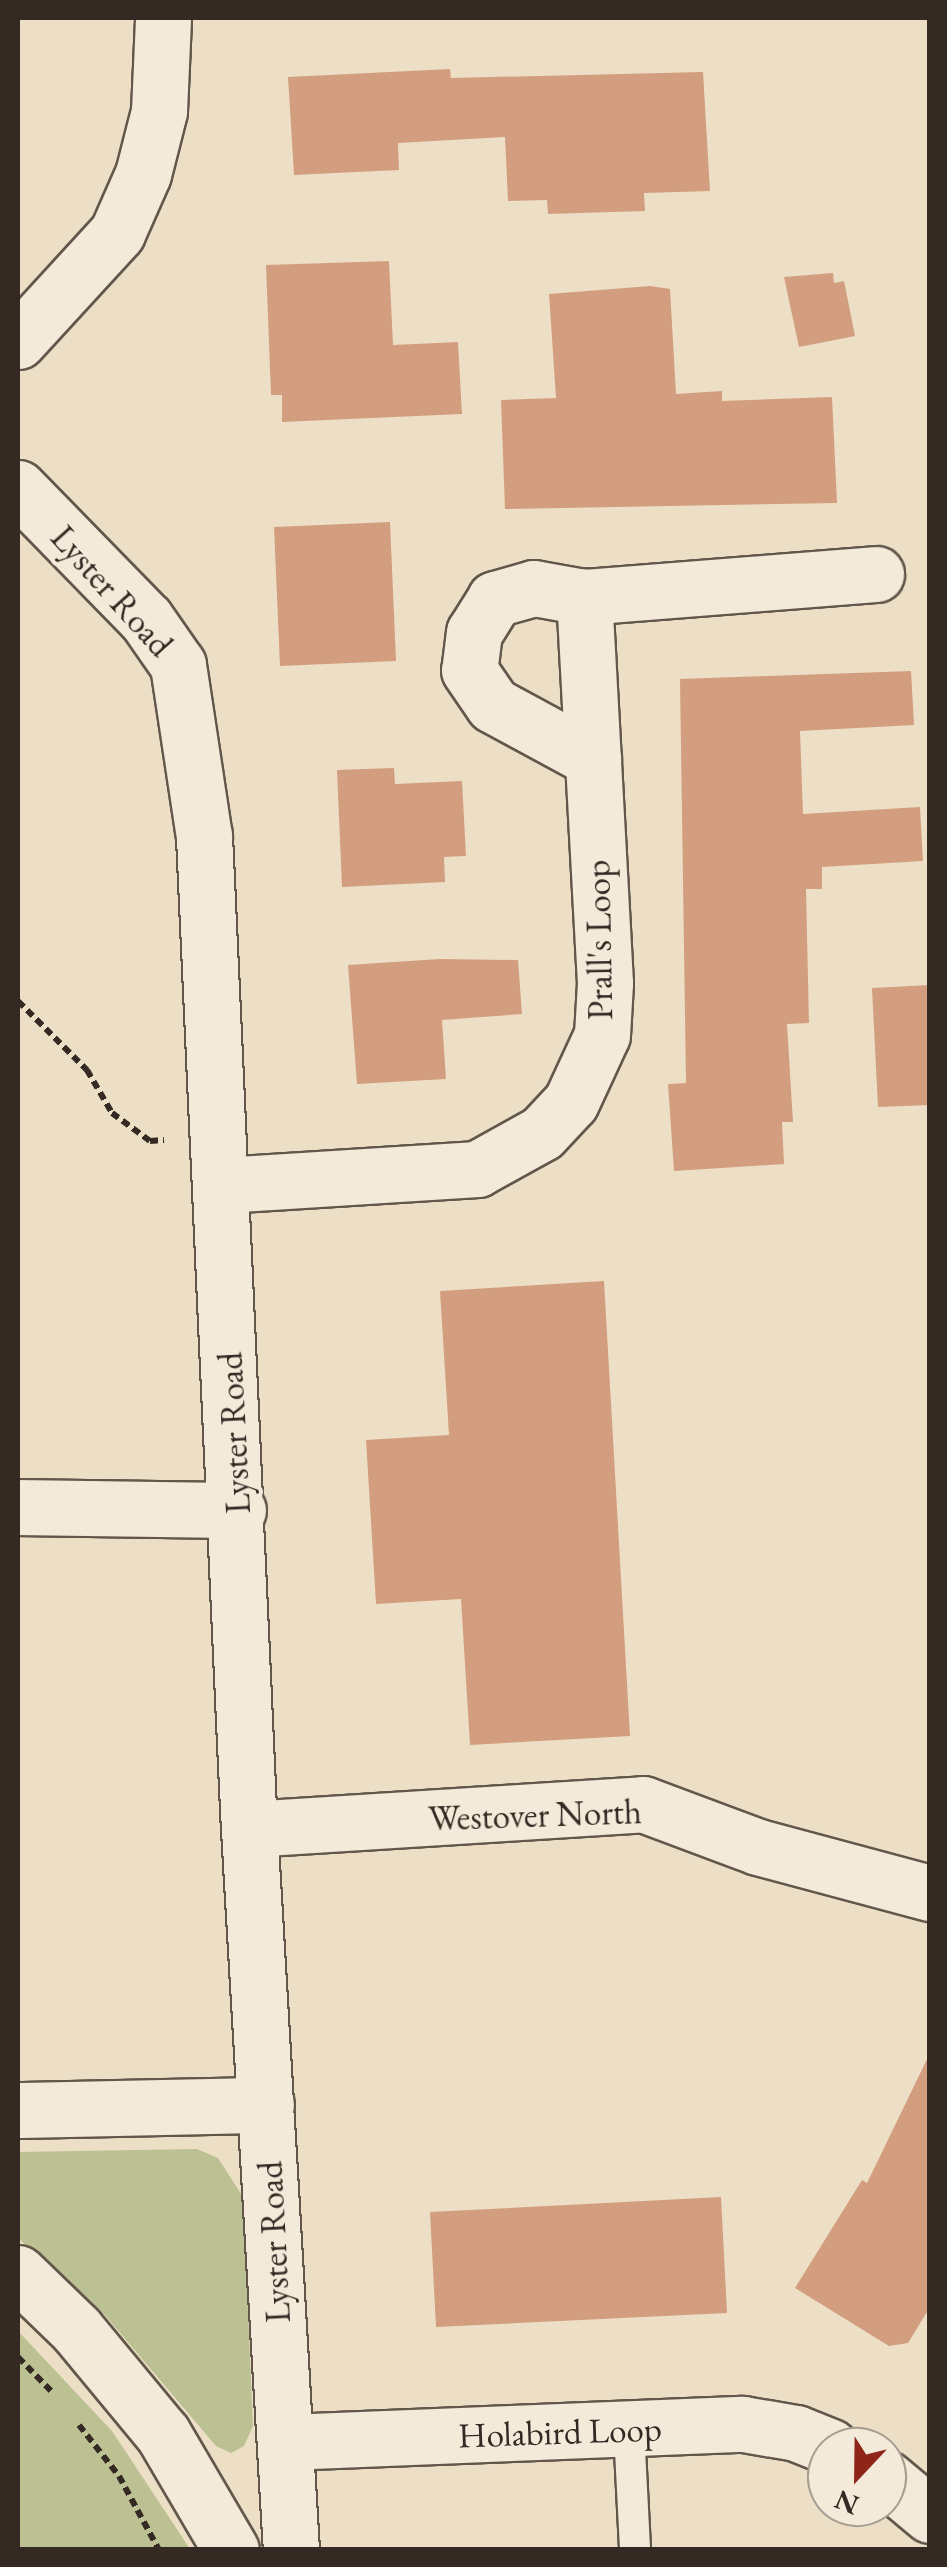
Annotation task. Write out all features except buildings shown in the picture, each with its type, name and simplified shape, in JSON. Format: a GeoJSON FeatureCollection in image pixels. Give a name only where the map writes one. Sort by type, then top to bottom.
{"type":"FeatureCollection","features":[{"type":"Feature","properties":{"kind":"street"},"geometry":{"type":"LineString","coordinates":[[18,341],[116,233],[144,174],[159,111],[163,18]]}},
{"type":"Feature","properties":{"kind":"street","name":"Lyster Road"},"geometry":{"type":"LineString","coordinates":[[18,488],[146,619],[178,666],[204,836],[238,1510],[249,1828],[291,2550]]}},
{"type":"Feature","properties":{"kind":"street"},"geometry":{"type":"LineString","coordinates":[[593,759],[493,704],[469,670],[474,632],[495,599],[534,588],[584,597],[876,574]]}},
{"type":"Feature","properties":{"kind":"street","name":"Prall's Loop"},"geometry":{"type":"LineString","coordinates":[[223,1185],[476,1169],[542,1133],[572,1102],[602,1034],[584,597]]}},
{"type":"Feature","properties":{"kind":"street"},"geometry":{"type":"LineString","coordinates":[[18,1507],[238,1510]]}},
{"type":"Feature","properties":{"kind":"street","name":"Westover North"},"geometry":{"type":"LineString","coordinates":[[249,1828],[643,1804],[758,1847],[930,1892]]}},
{"type":"Feature","properties":{"kind":"street"},"geometry":{"type":"LineString","coordinates":[[18,2110],[266,2105]]}},
{"type":"Feature","properties":{"kind":"street"},"geometry":{"type":"LineString","coordinates":[[18,2273],[76,2329],[163,2434],[231,2550]]}},
{"type":"Feature","properties":{"kind":"street","name":"Holabird Loop"},"geometry":{"type":"LineString","coordinates":[[286,2442],[743,2424],[807,2437]]}},
{"type":"Feature","properties":{"kind":"street"},"geometry":{"type":"LineString","coordinates":[[907,2496],[930,2515]]}},
{"type":"Feature","properties":{"kind":"lane"},"geometry":{"type":"LineString","coordinates":[[629,2430],[634,2550]]}},
{"type":"Feature","properties":{"kind":"path"},"geometry":{"type":"LineString","coordinates":[[18,1001],[87,1070],[112,1113],[150,1141],[165,1140]]}},
{"type":"Feature","properties":{"kind":"path"},"geometry":{"type":"LineString","coordinates":[[18,2357],[56,2396]]}},
{"type":"Feature","properties":{"kind":"path"},"geometry":{"type":"LineString","coordinates":[[66,2409],[119,2476],[159,2550]]}},
{"type":"Feature","properties":{"kind":"green space"},"geometry":{"type":"Polygon","coordinates":[[[197,2149],[218,2158],[243,2197],[253,2426],[244,2446],[231,2453],[216,2446],[104,2314],[18,2238],[18,2152],[197,2149]]]}},
{"type":"Feature","properties":{"kind":"green space"},"geometry":{"type":"Polygon","coordinates":[[[18,2331],[112,2431],[190,2549],[18,2549],[18,2331]]]}}]}
